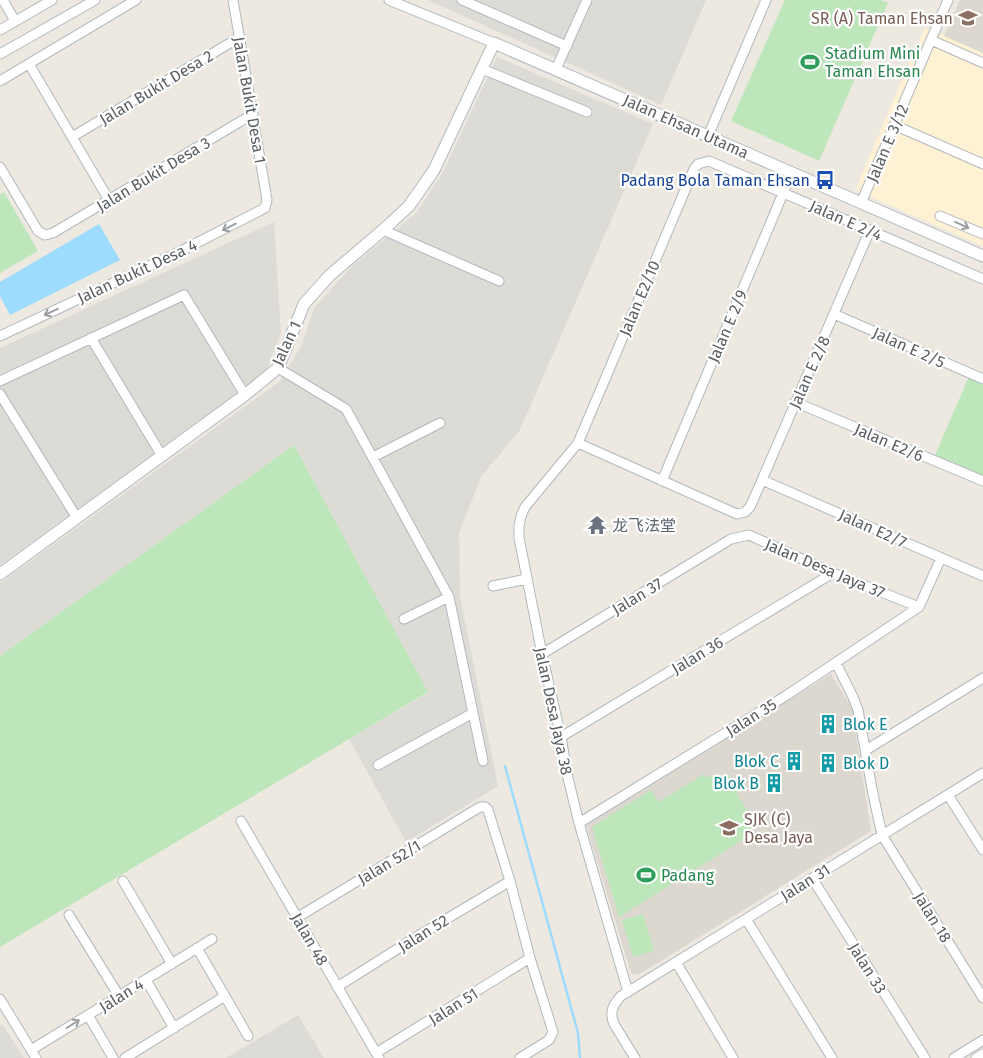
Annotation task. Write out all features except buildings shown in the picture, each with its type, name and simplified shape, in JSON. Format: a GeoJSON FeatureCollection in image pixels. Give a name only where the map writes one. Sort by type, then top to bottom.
{"type":"FeatureCollection","features":[{"type":"Feature","properties":{"kind":"street"},"geometry":{"type":"LineString","coordinates":[[2,0],[15,21]]}},
{"type":"Feature","properties":{"kind":"street"},"geometry":{"type":"LineString","coordinates":[[0,30],[52,0]]}},
{"type":"Feature","properties":{"kind":"street"},"geometry":{"type":"LineString","coordinates":[[0,54],[95,0]]}},
{"type":"Feature","properties":{"kind":"street"},"geometry":{"type":"LineString","coordinates":[[0,81],[136,0]]}},
{"type":"Feature","properties":{"kind":"street","name":"Jalan Bukit Desa 1"},"geometry":{"type":"LineString","coordinates":[[233,0],[268,200]]}},
{"type":"Feature","properties":{"kind":"street","name":"Jalan Ehsan Utama"},"geometry":{"type":"LineString","coordinates":[[389,0],[494,43],[983,256]]}},
{"type":"Feature","properties":{"kind":"street"},"geometry":{"type":"LineString","coordinates":[[462,0],[567,46]]}},
{"type":"Feature","properties":{"kind":"street"},"geometry":{"type":"LineString","coordinates":[[556,70],[587,0]]}},
{"type":"Feature","properties":{"kind":"street"},"geometry":{"type":"LineString","coordinates":[[708,136],[766,0]]}},
{"type":"Feature","properties":{"kind":"street","name":"Jalan E 3/12"},"geometry":{"type":"LineString","coordinates":[[861,203],[948,0]]}},
{"type":"Feature","properties":{"kind":"street","name":"Jalan Bukit Desa 2"},"geometry":{"type":"LineString","coordinates":[[72,137],[240,37]]}},
{"type":"Feature","properties":{"kind":"street"},"geometry":{"type":"LineString","coordinates":[[931,40],[983,63]]}},
{"type":"Feature","properties":{"kind":"street","name":"Jalan 1"},"geometry":{"type":"LineString","coordinates":[[0,574],[245,395],[278,368],[304,304],[330,275],[384,230],[409,206],[434,170],[494,43]]}},
{"type":"Feature","properties":{"kind":"street"},"geometry":{"type":"LineString","coordinates":[[29,64],[109,200]]}},
{"type":"Feature","properties":{"kind":"street"},"geometry":{"type":"LineString","coordinates":[[482,70],[587,112]]}},
{"type":"Feature","properties":{"kind":"street","name":"Jalan Bukit Desa 3"},"geometry":{"type":"LineString","coordinates":[[4,184],[38,231],[45,235],[53,233],[253,114]]}},
{"type":"Feature","properties":{"kind":"street"},"geometry":{"type":"LineString","coordinates":[[894,126],[983,164]]}},
{"type":"Feature","properties":{"kind":"street","name":"Jalan E 2/4"},"geometry":{"type":"LineString","coordinates":[[709,161],[983,279]]}},
{"type":"Feature","properties":{"kind":"street","name":"Jalan E2/10"},"geometry":{"type":"LineString","coordinates":[[578,444],[694,169],[698,164],[709,161]]}},
{"type":"Feature","properties":{"kind":"street"},"geometry":{"type":"LineString","coordinates":[[0,168],[4,184]]}},
{"type":"Feature","properties":{"kind":"street","name":"Jalan E 2/9"},"geometry":{"type":"LineString","coordinates":[[662,481],[792,172]]}},
{"type":"Feature","properties":{"kind":"street","name":"Jalan Bukit Desa 4"},"geometry":{"type":"LineString","coordinates":[[0,336],[175,254],[265,208],[268,200]]}},
{"type":"Feature","properties":{"kind":"street"},"geometry":{"type":"LineString","coordinates":[[940,216],[983,234]]}},
{"type":"Feature","properties":{"kind":"street"},"geometry":{"type":"LineString","coordinates":[[384,230],[499,281]]}},
{"type":"Feature","properties":{"kind":"street","name":"Jalan E 2/8"},"geometry":{"type":"LineString","coordinates":[[662,481],[737,514],[745,512],[750,507],[870,230]]}},
{"type":"Feature","properties":{"kind":"street"},"geometry":{"type":"LineString","coordinates":[[0,381],[184,295],[245,395]]}},
{"type":"Feature","properties":{"kind":"street","name":"Jalan E 2/5"},"geometry":{"type":"LineString","coordinates":[[834,314],[983,379]]}},
{"type":"Feature","properties":{"kind":"street"},"geometry":{"type":"LineString","coordinates":[[91,338],[162,456]]}},
{"type":"Feature","properties":{"kind":"street"},"geometry":{"type":"LineString","coordinates":[[278,368],[346,409],[448,597],[483,761]]}},
{"type":"Feature","properties":{"kind":"street"},"geometry":{"type":"LineString","coordinates":[[0,394],[77,518]]}},
{"type":"Feature","properties":{"kind":"street","name":"Jalan E2/6"},"geometry":{"type":"LineString","coordinates":[[795,402],[983,482]]}},
{"type":"Feature","properties":{"kind":"street"},"geometry":{"type":"LineString","coordinates":[[373,458],[440,423]]}},
{"type":"Feature","properties":{"kind":"street"},"geometry":{"type":"LineString","coordinates":[[578,444],[662,481]]}},
{"type":"Feature","properties":{"kind":"street","name":"Jalan Desa Jaya 38"},"geometry":{"type":"LineString","coordinates":[[578,444],[532,498],[521,516],[519,538],[568,778],[579,823],[628,992]]}},
{"type":"Feature","properties":{"kind":"street","name":"Jalan E2/7"},"geometry":{"type":"LineString","coordinates":[[762,480],[983,576]]}},
{"type":"Feature","properties":{"kind":"street","name":"Jalan Desa Jaya 37"},"geometry":{"type":"LineString","coordinates":[[731,539],[749,535],[833,573],[919,607]]}},
{"type":"Feature","properties":{"kind":"street","name":"Jalan 37"},"geometry":{"type":"LineString","coordinates":[[542,654],[731,539]]}},
{"type":"Feature","properties":{"kind":"street"},"geometry":{"type":"LineString","coordinates":[[919,607],[941,558]]}},
{"type":"Feature","properties":{"kind":"street","name":"Jalan 36"},"geometry":{"type":"LineString","coordinates":[[561,737],[833,573]]}},
{"type":"Feature","properties":{"kind":"street"},"geometry":{"type":"LineString","coordinates":[[493,586],[527,579]]}},
{"type":"Feature","properties":{"kind":"street"},"geometry":{"type":"LineString","coordinates":[[404,619],[448,597]]}},
{"type":"Feature","properties":{"kind":"street","name":"Jalan 35"},"geometry":{"type":"LineString","coordinates":[[579,823],[836,663],[919,607]]}},
{"type":"Feature","properties":{"kind":"street","name":"Jalan 18"},"geometry":{"type":"LineString","coordinates":[[836,663],[856,703],[882,835],[983,998]]}},
{"type":"Feature","properties":{"kind":"street"},"geometry":{"type":"LineString","coordinates":[[866,750],[983,678]]}},
{"type":"Feature","properties":{"kind":"street"},"geometry":{"type":"LineString","coordinates":[[378,765],[473,713]]}},
{"type":"Feature","properties":{"kind":"street","name":"Jalan 31"},"geometry":{"type":"LineString","coordinates":[[628,992],[983,773]]}},
{"type":"Feature","properties":{"kind":"street"},"geometry":{"type":"LineString","coordinates":[[948,795],[983,850]]}},
{"type":"Feature","properties":{"kind":"street","name":"Jalan 52/1"},"geometry":{"type":"LineString","coordinates":[[298,917],[480,807],[485,807],[488,810],[510,881]]}},
{"type":"Feature","properties":{"kind":"street","name":"Jalan 48"},"geometry":{"type":"LineString","coordinates":[[241,821],[378,1056]]}},
{"type":"Feature","properties":{"kind":"street","name":"Jalan 33"},"geometry":{"type":"LineString","coordinates":[[812,878],[925,1058]]}},
{"type":"Feature","properties":{"kind":"street"},"geometry":{"type":"LineString","coordinates":[[123,881],[172,964]]}},
{"type":"Feature","properties":{"kind":"street"},"geometry":{"type":"LineString","coordinates":[[510,881],[530,958],[553,1032],[549,1040],[520,1058]]}},
{"type":"Feature","properties":{"kind":"street","name":"Jalan 52"},"geometry":{"type":"LineString","coordinates":[[338,987],[510,881]]}},
{"type":"Feature","properties":{"kind":"street"},"geometry":{"type":"LineString","coordinates":[[69,915],[119,996]]}},
{"type":"Feature","properties":{"kind":"street"},"geometry":{"type":"LineString","coordinates":[[746,919],[832,1058]]}},
{"type":"Feature","properties":{"kind":"street","name":"Jalan 4"},"geometry":{"type":"LineString","coordinates":[[34,1054],[88,1015],[212,939]]}},
{"type":"Feature","properties":{"kind":"street"},"geometry":{"type":"LineString","coordinates":[[197,948],[248,1036]]}},
{"type":"Feature","properties":{"kind":"street","name":"Jalan 51"},"geometry":{"type":"LineString","coordinates":[[378,1056],[530,958]]}},
{"type":"Feature","properties":{"kind":"street"},"geometry":{"type":"LineString","coordinates":[[676,962],[733,1058]]}},
{"type":"Feature","properties":{"kind":"street"},"geometry":{"type":"LineString","coordinates":[[146,980],[174,1028]]}},
{"type":"Feature","properties":{"kind":"street"},"geometry":{"type":"LineString","coordinates":[[628,992],[621,996],[615,1004],[612,1010],[612,1018],[635,1058]]}},
{"type":"Feature","properties":{"kind":"street"},"geometry":{"type":"LineString","coordinates":[[125,1058],[225,996]]}},
{"type":"Feature","properties":{"kind":"street"},"geometry":{"type":"LineString","coordinates":[[0,999],[34,1054]]}},
{"type":"Feature","properties":{"kind":"street"},"geometry":{"type":"LineString","coordinates":[[88,1015],[113,1058]]}},
{"type":"Feature","properties":{"kind":"street"},"geometry":{"type":"LineString","coordinates":[[954,1058],[983,1040]]}},
{"type":"Feature","properties":{"kind":"street"},"geometry":{"type":"LineString","coordinates":[[976,1058],[983,1054]]}},
{"type":"Feature","properties":{"kind":"shaded area"},"geometry":{"type":"Polygon","coordinates":[[[428,0],[706,0],[661,105],[428,0]]]}},
{"type":"Feature","properties":{"kind":"shaded area","name":"SR (A) Taman Ehsan"},"geometry":{"type":"Polygon","coordinates":[[[960,0],[983,0],[983,53],[944,36],[960,0]]]}},
{"type":"Feature","properties":{"kind":"shaded area"},"geometry":{"type":"Polygon","coordinates":[[[925,27],[983,53],[983,246],[855,190],[925,27]]]}},
{"type":"Feature","properties":{"kind":"shaded area"},"geometry":{"type":"Polygon","coordinates":[[[497,57],[653,124],[520,430],[481,477],[459,533],[460,596],[498,786],[406,842],[349,739],[428,693],[294,445],[0,656],[0,583],[279,382],[302,345],[314,308],[352,266],[416,213],[442,174],[497,57]]]}},
{"type":"Feature","properties":{"kind":"shaded area"},"geometry":{"type":"Polygon","coordinates":[[[274,222],[281,333],[266,372],[0,565],[0,348],[274,222]]]}},
{"type":"Feature","properties":{"kind":"shaded area","name":"SJK (C) Desa Jaya"},"geometry":{"type":"Polygon","coordinates":[[[831,674],[852,708],[871,831],[638,975],[631,973],[586,825],[831,674]]]}},
{"type":"Feature","properties":{"kind":"shaded area"},"geometry":{"type":"Polygon","coordinates":[[[298,1015],[324,1058],[226,1058],[298,1015]]]}},
{"type":"Feature","properties":{"kind":"shaded area"},"geometry":{"type":"Polygon","coordinates":[[[3,1025],[24,1058],[0,1058],[0,1026],[3,1025]]]}},
{"type":"Feature","properties":{"kind":"green space","name":"Stadium Mini Taman Ehsan"},"geometry":{"type":"Polygon","coordinates":[[[785,0],[881,0],[888,3],[819,161],[731,121],[785,0]]]}},
{"type":"Feature","properties":{"kind":"green space"},"geometry":{"type":"Polygon","coordinates":[[[4,192],[38,251],[0,273],[0,194],[4,192]]]}},
{"type":"Feature","properties":{"kind":"green space"},"geometry":{"type":"Polygon","coordinates":[[[970,374],[983,379],[983,481],[933,460],[970,374]]]}},
{"type":"Feature","properties":{"kind":"green space"},"geometry":{"type":"Polygon","coordinates":[[[294,445],[428,692],[0,947],[0,656],[294,445]]]}},
{"type":"Feature","properties":{"kind":"green space","name":"Padang"},"geometry":{"type":"Polygon","coordinates":[[[704,774],[706,778],[713,775],[718,780],[729,774],[739,791],[736,792],[753,820],[754,826],[749,829],[752,834],[619,917],[592,827],[651,790],[659,802],[704,774]]]}},
{"type":"Feature","properties":{"kind":"green space"},"geometry":{"type":"Polygon","coordinates":[[[643,914],[654,951],[633,957],[622,920],[643,914]]]}},
{"type":"Feature","properties":{"kind":"water"},"geometry":{"type":"Polygon","coordinates":[[[99,224],[120,260],[10,315],[0,296],[0,282],[99,224]]]}},
{"type":"Feature","properties":{"kind":"waterway"},"geometry":{"type":"LineString","coordinates":[[505,766],[578,1033],[580,1058]]}},
{"type":"Feature","properties":{"kind":"place","name":"SR (A) Taman Ehsan"},"geometry":{"type":"Point","coordinates":[968,18]}},
{"type":"Feature","properties":{"kind":"place","name":"Stadium Mini Taman Ehsan"},"geometry":{"type":"Point","coordinates":[810,62]}},
{"type":"Feature","properties":{"kind":"place","name":"Padang Bola Taman Ehsan"},"geometry":{"type":"Point","coordinates":[825,180]}},
{"type":"Feature","properties":{"kind":"place","name":"龙飞法堂"},"geometry":{"type":"Point","coordinates":[597,525]}},
{"type":"Feature","properties":{"kind":"place","name":"Blok E"},"geometry":{"type":"Point","coordinates":[828,724]}},
{"type":"Feature","properties":{"kind":"place","name":"Blok C"},"geometry":{"type":"Point","coordinates":[794,761]}},
{"type":"Feature","properties":{"kind":"place","name":"Blok D"},"geometry":{"type":"Point","coordinates":[828,763]}},
{"type":"Feature","properties":{"kind":"place","name":"Blok B"},"geometry":{"type":"Point","coordinates":[774,783]}},
{"type":"Feature","properties":{"kind":"place","name":"SJK (C) Desa Jaya"},"geometry":{"type":"Point","coordinates":[729,828]}},
{"type":"Feature","properties":{"kind":"place","name":"Padang"},"geometry":{"type":"Point","coordinates":[646,875]}}]}
